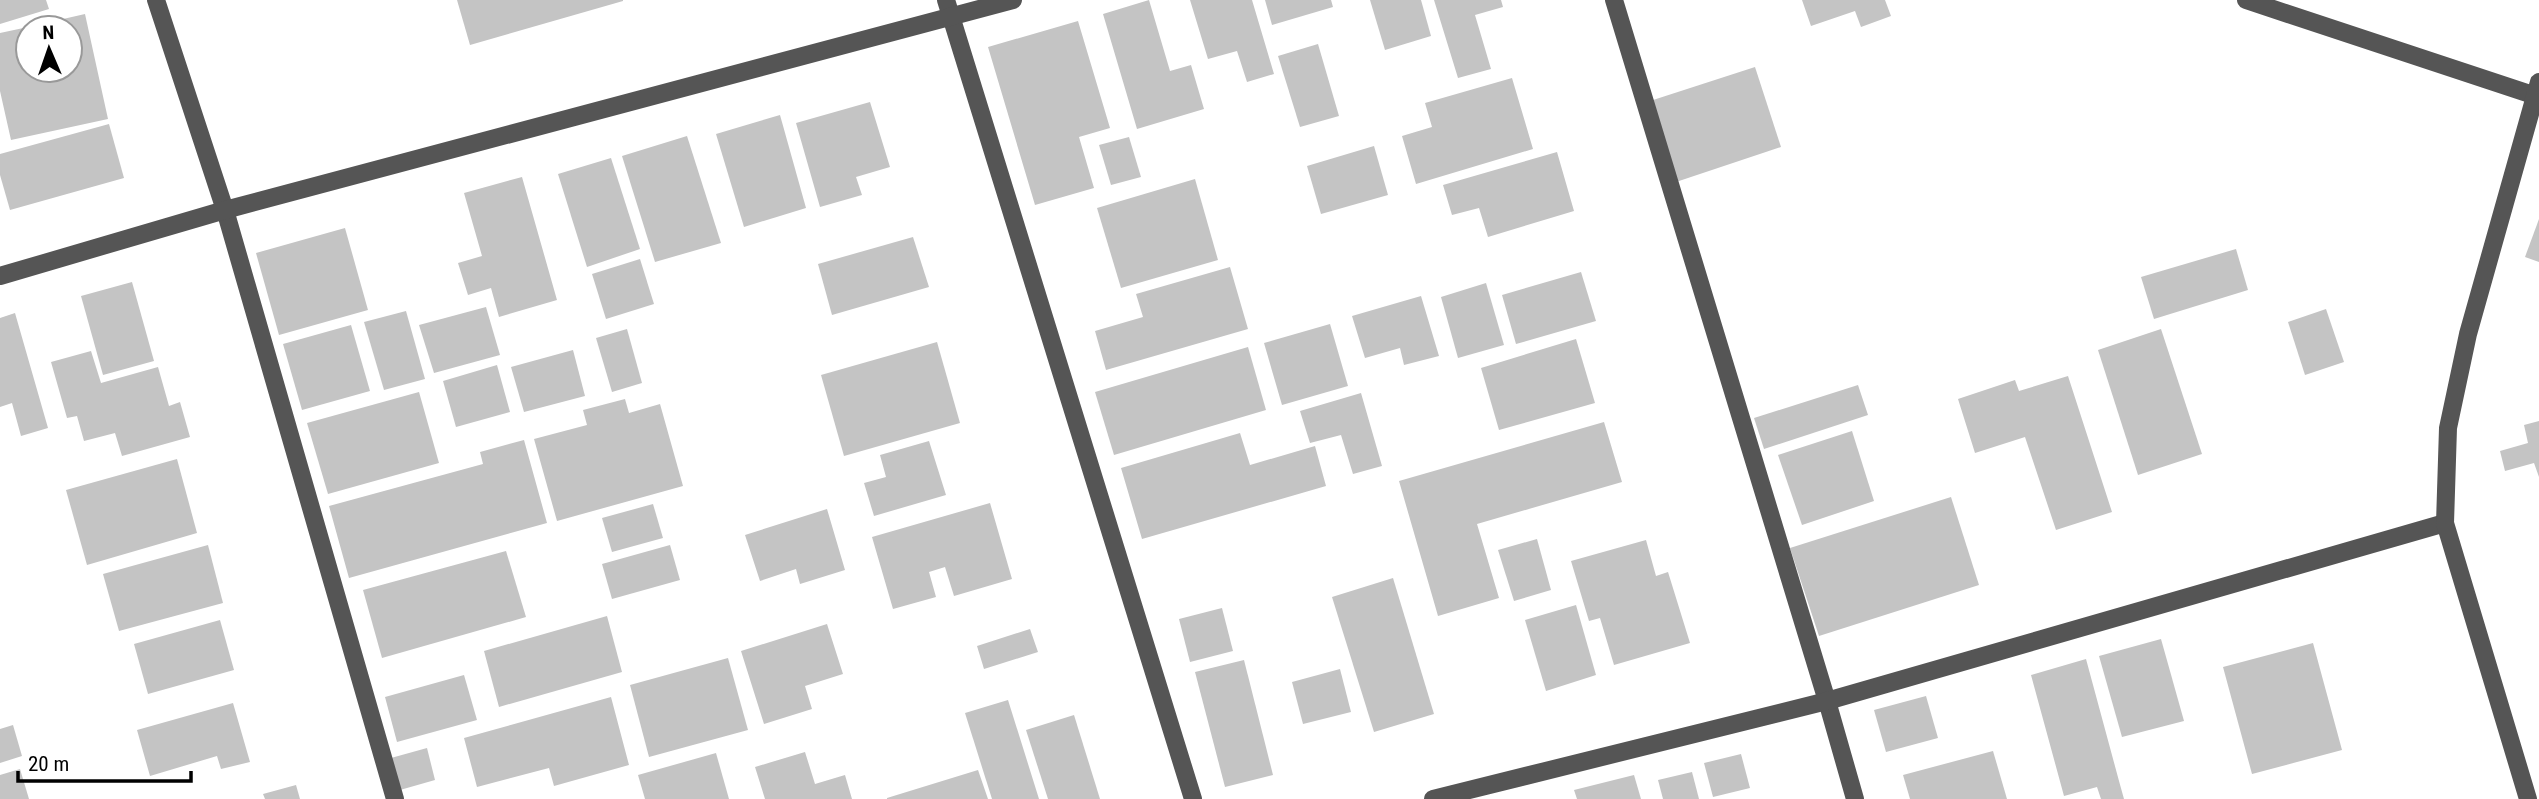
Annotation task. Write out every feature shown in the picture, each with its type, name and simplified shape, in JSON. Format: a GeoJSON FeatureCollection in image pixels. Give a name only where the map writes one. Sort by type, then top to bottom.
{"type":"FeatureCollection","features":[{"type":"Feature","properties":{"kind":"street"},"geometry":{"type":"LineString","coordinates":[[156,0],[225,210],[395,799]]}},
{"type":"Feature","properties":{"kind":"street"},"geometry":{"type":"LineString","coordinates":[[0,276],[225,210],[949,9],[1013,0]]}},
{"type":"Feature","properties":{"kind":"street"},"geometry":{"type":"LineString","coordinates":[[1614,0],[1828,701],[1855,799]]}},
{"type":"Feature","properties":{"kind":"street"},"geometry":{"type":"LineString","coordinates":[[2246,0],[2538,91],[2468,334],[2448,428],[2445,523],[2528,799]]}},
{"type":"Feature","properties":{"kind":"street"},"geometry":{"type":"LineString","coordinates":[[949,9],[1193,799]]}},
{"type":"Feature","properties":{"kind":"street"},"geometry":{"type":"LineString","coordinates":[[1433,799],[1828,701],[2445,523]]}},
{"type":"Feature","properties":{"kind":"building"},"geometry":{"type":"Polygon","coordinates":[[[0,0],[46,0],[49,9],[33,14],[14,14],[14,20],[0,24],[0,0]]]}},
{"type":"Feature","properties":{"kind":"building"},"geometry":{"type":"Polygon","coordinates":[[[457,0],[623,0],[623,1],[470,45],[457,0]]]}},
{"type":"Feature","properties":{"kind":"building"},"geometry":{"type":"Polygon","coordinates":[[[1149,0],[1170,71],[1191,65],[1204,109],[1137,129],[1103,14],[1149,0]]]}},
{"type":"Feature","properties":{"kind":"building"},"geometry":{"type":"Polygon","coordinates":[[[1190,0],[1252,0],[1274,74],[1247,82],[1237,51],[1208,59],[1190,0]]]}},
{"type":"Feature","properties":{"kind":"building"},"geometry":{"type":"Polygon","coordinates":[[[1265,0],[1331,0],[1333,7],[1272,25],[1265,0]]]}},
{"type":"Feature","properties":{"kind":"building"},"geometry":{"type":"Polygon","coordinates":[[[1370,0],[1421,0],[1431,36],[1385,50],[1370,0]]]}},
{"type":"Feature","properties":{"kind":"building"},"geometry":{"type":"Polygon","coordinates":[[[1434,0],[1501,0],[1503,7],[1475,15],[1491,69],[1458,78],[1434,0]]]}},
{"type":"Feature","properties":{"kind":"building"},"geometry":{"type":"Polygon","coordinates":[[[1802,0],[1885,0],[1891,16],[1861,27],[1855,11],[1811,26],[1802,0]]]}},
{"type":"Feature","properties":{"kind":"building"},"geometry":{"type":"Polygon","coordinates":[[[84,14],[108,119],[11,140],[0,91],[0,33],[14,30],[14,84],[84,84],[84,14]]]}},
{"type":"Feature","properties":{"kind":"building"},"geometry":{"type":"Polygon","coordinates":[[[1078,21],[1110,128],[1079,137],[1094,188],[1035,205],[988,47],[1078,21]]]}},
{"type":"Feature","properties":{"kind":"building"},"geometry":{"type":"Polygon","coordinates":[[[1318,44],[1339,116],[1300,127],[1278,56],[1318,44]]]}},
{"type":"Feature","properties":{"kind":"building"},"geometry":{"type":"Polygon","coordinates":[[[1755,67],[1781,147],[1676,182],[1650,101],[1755,67]]]}},
{"type":"Feature","properties":{"kind":"building"},"geometry":{"type":"Polygon","coordinates":[[[1512,78],[1533,149],[1416,184],[1402,136],[1432,127],[1425,103],[1512,78]]]}},
{"type":"Feature","properties":{"kind":"building"},"geometry":{"type":"Polygon","coordinates":[[[870,102],[890,167],[856,177],[862,195],[820,207],[796,123],[870,102]]]}},
{"type":"Feature","properties":{"kind":"building"},"geometry":{"type":"Polygon","coordinates":[[[780,115],[806,208],[744,227],[716,134],[780,115]]]}},
{"type":"Feature","properties":{"kind":"building"},"geometry":{"type":"Polygon","coordinates":[[[109,124],[124,178],[10,210],[0,175],[0,154],[109,124]]]}},
{"type":"Feature","properties":{"kind":"building"},"geometry":{"type":"Polygon","coordinates":[[[687,136],[721,243],[655,262],[622,156],[687,136]]]}},
{"type":"Feature","properties":{"kind":"building"},"geometry":{"type":"Polygon","coordinates":[[[1129,137],[1141,177],[1111,185],[1099,145],[1129,137]]]}},
{"type":"Feature","properties":{"kind":"building"},"geometry":{"type":"Polygon","coordinates":[[[1374,146],[1388,195],[1321,214],[1307,166],[1374,146]]]}},
{"type":"Feature","properties":{"kind":"building"},"geometry":{"type":"Polygon","coordinates":[[[1557,152],[1574,211],[1488,237],[1479,208],[1452,215],[1443,185],[1557,152]]]}},
{"type":"Feature","properties":{"kind":"building"},"geometry":{"type":"Polygon","coordinates":[[[611,158],[640,249],[587,267],[558,174],[611,158]]]}},
{"type":"Feature","properties":{"kind":"building"},"geometry":{"type":"Polygon","coordinates":[[[522,177],[557,300],[499,317],[491,288],[468,295],[458,263],[482,256],[464,193],[522,177]]]}},
{"type":"Feature","properties":{"kind":"building"},"geometry":{"type":"Polygon","coordinates":[[[1195,179],[1218,260],[1121,288],[1097,208],[1195,179]]]}},
{"type":"Feature","properties":{"kind":"building"},"geometry":{"type":"Polygon","coordinates":[[[2539,219],[2539,262],[2525,257],[2539,219]]]}},
{"type":"Feature","properties":{"kind":"building"},"geometry":{"type":"Polygon","coordinates":[[[345,228],[368,310],[279,335],[256,253],[345,228]]]}},
{"type":"Feature","properties":{"kind":"building"},"geometry":{"type":"Polygon","coordinates":[[[913,237],[929,287],[832,315],[818,264],[913,237]]]}},
{"type":"Feature","properties":{"kind":"building"},"geometry":{"type":"Polygon","coordinates":[[[2236,249],[2248,290],[2154,319],[2141,277],[2236,249]]]}},
{"type":"Feature","properties":{"kind":"building"},"geometry":{"type":"Polygon","coordinates":[[[640,259],[654,304],[606,319],[592,274],[640,259]]]}},
{"type":"Feature","properties":{"kind":"building"},"geometry":{"type":"Polygon","coordinates":[[[1230,267],[1248,329],[1106,370],[1095,331],[1143,317],[1136,294],[1230,267]]]}},
{"type":"Feature","properties":{"kind":"building"},"geometry":{"type":"Polygon","coordinates":[[[1581,272],[1596,321],[1516,344],[1502,295],[1581,272]]]}},
{"type":"Feature","properties":{"kind":"building"},"geometry":{"type":"Polygon","coordinates":[[[132,282],[154,361],[103,375],[81,296],[132,282]]]}},
{"type":"Feature","properties":{"kind":"building"},"geometry":{"type":"Polygon","coordinates":[[[1486,283],[1504,345],[1458,358],[1441,297],[1486,283]]]}},
{"type":"Feature","properties":{"kind":"building"},"geometry":{"type":"Polygon","coordinates":[[[1421,296],[1439,356],[1404,365],[1400,348],[1365,358],[1352,316],[1421,296]]]}},
{"type":"Feature","properties":{"kind":"building"},"geometry":{"type":"Polygon","coordinates":[[[486,307],[500,355],[434,373],[419,325],[486,307]]]}},
{"type":"Feature","properties":{"kind":"building"},"geometry":{"type":"Polygon","coordinates":[[[2326,309],[2344,362],[2305,375],[2288,322],[2326,309]]]}},
{"type":"Feature","properties":{"kind":"building"},"geometry":{"type":"Polygon","coordinates":[[[406,311],[425,379],[384,390],[364,322],[406,311]]]}},
{"type":"Feature","properties":{"kind":"building"},"geometry":{"type":"Polygon","coordinates":[[[15,313],[48,428],[21,436],[12,403],[0,407],[0,318],[15,313]]]}},
{"type":"Feature","properties":{"kind":"building"},"geometry":{"type":"Polygon","coordinates":[[[1330,324],[1348,386],[1282,405],[1264,343],[1330,324]]]}},
{"type":"Feature","properties":{"kind":"building"},"geometry":{"type":"Polygon","coordinates":[[[351,325],[370,391],[302,410],[283,344],[351,325]]]}},
{"type":"Feature","properties":{"kind":"building"},"geometry":{"type":"Polygon","coordinates":[[[627,329],[642,383],[612,392],[596,338],[627,329]]]}},
{"type":"Feature","properties":{"kind":"building"},"geometry":{"type":"Polygon","coordinates":[[[2161,329],[2202,454],[2138,475],[2098,350],[2161,329]]]}},
{"type":"Feature","properties":{"kind":"building"},"geometry":{"type":"Polygon","coordinates":[[[1576,339],[1595,403],[1499,430],[1481,368],[1576,339]]]}},
{"type":"Feature","properties":{"kind":"building"},"geometry":{"type":"Polygon","coordinates":[[[937,342],[960,423],[844,456],[821,375],[937,342]]]}},
{"type":"Feature","properties":{"kind":"building"},"geometry":{"type":"Polygon","coordinates":[[[1248,347],[1266,410],[1114,455],[1095,392],[1248,347]]]}},
{"type":"Feature","properties":{"kind":"building"},"geometry":{"type":"Polygon","coordinates":[[[573,350],[585,396],[524,412],[511,367],[573,350]]]}},
{"type":"Feature","properties":{"kind":"building"},"geometry":{"type":"Polygon","coordinates":[[[91,351],[101,383],[158,367],[169,406],[180,402],[190,437],[122,456],[115,433],[84,441],[77,416],[67,418],[51,362],[91,351]]]}},
{"type":"Feature","properties":{"kind":"building"},"geometry":{"type":"Polygon","coordinates":[[[497,365],[510,412],[456,427],[443,381],[497,365]]]}},
{"type":"Feature","properties":{"kind":"building"},"geometry":{"type":"Polygon","coordinates":[[[2068,376],[2112,512],[2056,530],[2025,437],[1975,453],[1958,399],[2015,380],[2019,391],[2068,376]]]}},
{"type":"Feature","properties":{"kind":"building"},"geometry":{"type":"Polygon","coordinates":[[[1858,385],[1868,415],[1764,449],[1754,418],[1858,385]]]}},
{"type":"Feature","properties":{"kind":"building"},"geometry":{"type":"Polygon","coordinates":[[[419,392],[439,463],[328,494],[307,423],[419,392]]]}},
{"type":"Feature","properties":{"kind":"building"},"geometry":{"type":"Polygon","coordinates":[[[1361,393],[1382,466],[1353,474],[1341,435],[1310,443],[1300,411],[1361,393]]]}},
{"type":"Feature","properties":{"kind":"building"},"geometry":{"type":"Polygon","coordinates":[[[625,399],[629,413],[660,404],[683,486],[557,521],[534,439],[587,425],[583,410],[625,399]]]}},
{"type":"Feature","properties":{"kind":"building"},"geometry":{"type":"Polygon","coordinates":[[[2539,421],[2539,477],[2534,463],[2505,471],[2500,451],[2528,443],[2524,425],[2539,421]]]}},
{"type":"Feature","properties":{"kind":"building"},"geometry":{"type":"Polygon","coordinates":[[[1604,422],[1622,482],[1477,524],[1499,598],[1438,616],[1399,481],[1604,422]]]}},
{"type":"Feature","properties":{"kind":"building"},"geometry":{"type":"Polygon","coordinates":[[[1852,431],[1874,501],[1802,525],[1778,455],[1852,431]]]}},
{"type":"Feature","properties":{"kind":"building"},"geometry":{"type":"Polygon","coordinates":[[[1240,433],[1250,465],[1315,446],[1326,486],[1142,539],[1121,468],[1240,433]]]}},
{"type":"Feature","properties":{"kind":"building"},"geometry":{"type":"Polygon","coordinates":[[[524,440],[547,523],[349,578],[329,506],[483,464],[480,452],[524,440]]]}},
{"type":"Feature","properties":{"kind":"building"},"geometry":{"type":"Polygon","coordinates":[[[929,441],[946,495],[874,516],[864,483],[886,477],[880,455],[929,441]]]}},
{"type":"Feature","properties":{"kind":"building"},"geometry":{"type":"Polygon","coordinates":[[[177,459],[197,533],[87,565],[66,490],[177,459]]]}},
{"type":"Feature","properties":{"kind":"building"},"geometry":{"type":"Polygon","coordinates":[[[1951,497],[1979,585],[1819,636],[1790,548],[1951,497]]]}},
{"type":"Feature","properties":{"kind":"building"},"geometry":{"type":"Polygon","coordinates":[[[990,503],[1012,579],[954,596],[945,567],[929,572],[936,597],[893,609],[872,537],[990,503]]]}},
{"type":"Feature","properties":{"kind":"building"},"geometry":{"type":"Polygon","coordinates":[[[653,504],[663,538],[612,552],[602,518],[653,504]]]}},
{"type":"Feature","properties":{"kind":"building"},"geometry":{"type":"Polygon","coordinates":[[[827,509],[845,570],[800,584],[796,569],[760,581],[745,535],[827,509]]]}},
{"type":"Feature","properties":{"kind":"building"},"geometry":{"type":"Polygon","coordinates":[[[1537,539],[1551,590],[1514,601],[1498,550],[1537,539]]]}},
{"type":"Feature","properties":{"kind":"building"},"geometry":{"type":"Polygon","coordinates":[[[1646,540],[1656,576],[1668,572],[1690,643],[1614,665],[1600,618],[1589,621],[1571,561],[1646,540]]]}},
{"type":"Feature","properties":{"kind":"building"},"geometry":{"type":"Polygon","coordinates":[[[208,545],[223,603],[119,631],[103,574],[208,545]]]}},
{"type":"Feature","properties":{"kind":"building"},"geometry":{"type":"Polygon","coordinates":[[[670,545],[680,580],[612,599],[602,564],[670,545]]]}},
{"type":"Feature","properties":{"kind":"building"},"geometry":{"type":"Polygon","coordinates":[[[506,551],[526,617],[382,658],[363,590],[506,551]]]}},
{"type":"Feature","properties":{"kind":"building"},"geometry":{"type":"Polygon","coordinates":[[[1393,578],[1434,714],[1374,732],[1332,597],[1393,578]]]}},
{"type":"Feature","properties":{"kind":"building"},"geometry":{"type":"Polygon","coordinates":[[[1576,605],[1596,675],[1546,691],[1525,620],[1576,605]]]}},
{"type":"Feature","properties":{"kind":"building"},"geometry":{"type":"Polygon","coordinates":[[[1222,608],[1233,651],[1190,662],[1179,619],[1222,608]]]}},
{"type":"Feature","properties":{"kind":"building"},"geometry":{"type":"Polygon","coordinates":[[[607,616],[622,672],[499,707],[484,651],[607,616]]]}},
{"type":"Feature","properties":{"kind":"building"},"geometry":{"type":"Polygon","coordinates":[[[220,620],[234,670],[148,694],[134,644],[220,620]]]}},
{"type":"Feature","properties":{"kind":"building"},"geometry":{"type":"Polygon","coordinates":[[[827,624],[843,674],[805,686],[812,709],[764,724],[741,651],[827,624]]]}},
{"type":"Feature","properties":{"kind":"building"},"geometry":{"type":"Polygon","coordinates":[[[1030,629],[1038,652],[984,669],[977,646],[1030,629]]]}},
{"type":"Feature","properties":{"kind":"building"},"geometry":{"type":"Polygon","coordinates":[[[2161,639],[2184,721],[2122,737],[2099,656],[2161,639]]]}},
{"type":"Feature","properties":{"kind":"building"},"geometry":{"type":"Polygon","coordinates":[[[2313,643],[2342,750],[2252,774],[2223,667],[2313,643]]]}},
{"type":"Feature","properties":{"kind":"building"},"geometry":{"type":"Polygon","coordinates":[[[728,658],[748,730],[649,757],[630,685],[728,658]]]}},
{"type":"Feature","properties":{"kind":"building"},"geometry":{"type":"Polygon","coordinates":[[[2086,659],[2124,799],[2101,799],[2097,787],[2064,796],[2031,675],[2086,659]]]}},
{"type":"Feature","properties":{"kind":"building"},"geometry":{"type":"Polygon","coordinates":[[[1244,660],[1273,775],[1225,787],[1195,672],[1244,660]]]}},
{"type":"Feature","properties":{"kind":"building"},"geometry":{"type":"Polygon","coordinates":[[[1340,669],[1351,712],[1303,724],[1292,682],[1340,669]]]}},
{"type":"Feature","properties":{"kind":"building"},"geometry":{"type":"Polygon","coordinates":[[[464,675],[477,720],[397,742],[385,697],[464,675]]]}},
{"type":"Feature","properties":{"kind":"building"},"geometry":{"type":"Polygon","coordinates":[[[1926,696],[1938,738],[1886,752],[1874,710],[1926,696]]]}},
{"type":"Feature","properties":{"kind":"building"},"geometry":{"type":"Polygon","coordinates":[[[611,697],[629,765],[554,786],[549,768],[477,787],[464,738],[611,697]]]}},
{"type":"Feature","properties":{"kind":"building"},"geometry":{"type":"Polygon","coordinates":[[[1008,700],[1039,799],[992,799],[965,713],[1008,700]]]}},
{"type":"Feature","properties":{"kind":"building"},"geometry":{"type":"Polygon","coordinates":[[[233,703],[250,762],[221,769],[217,756],[150,776],[137,730],[233,703]]]}},
{"type":"Feature","properties":{"kind":"building"},"geometry":{"type":"Polygon","coordinates":[[[1074,715],[1100,799],[1048,799],[1026,730],[1074,715]]]}},
{"type":"Feature","properties":{"kind":"building"},"geometry":{"type":"Polygon","coordinates":[[[13,725],[22,756],[0,763],[0,729],[13,725]]]}},
{"type":"Feature","properties":{"kind":"building"},"geometry":{"type":"Polygon","coordinates":[[[427,748],[435,780],[400,790],[391,758],[427,748]]]}},
{"type":"Feature","properties":{"kind":"building"},"geometry":{"type":"Polygon","coordinates":[[[1993,751],[2007,799],[1910,799],[1903,775],[1993,751]]]}},
{"type":"Feature","properties":{"kind":"building"},"geometry":{"type":"Polygon","coordinates":[[[805,752],[815,784],[845,775],[852,799],[765,799],[755,767],[805,752]]]}},
{"type":"Feature","properties":{"kind":"building"},"geometry":{"type":"Polygon","coordinates":[[[716,753],[729,799],[645,799],[638,775],[716,753]]]}},
{"type":"Feature","properties":{"kind":"building"},"geometry":{"type":"Polygon","coordinates":[[[1741,754],[1750,788],[1713,797],[1704,763],[1741,754]]]}},
{"type":"Feature","properties":{"kind":"building"},"geometry":{"type":"Polygon","coordinates":[[[20,769],[29,799],[0,799],[0,775],[20,769]]]}},
{"type":"Feature","properties":{"kind":"building"},"geometry":{"type":"Polygon","coordinates":[[[978,770],[988,799],[887,799],[887,798],[978,770]]]}},
{"type":"Feature","properties":{"kind":"building"},"geometry":{"type":"Polygon","coordinates":[[[1692,772],[1699,799],[1663,799],[1658,780],[1692,772]]]}},
{"type":"Feature","properties":{"kind":"building"},"geometry":{"type":"Polygon","coordinates":[[[1634,775],[1641,799],[1577,799],[1574,790],[1634,775]]]}},
{"type":"Feature","properties":{"kind":"building"},"geometry":{"type":"Polygon","coordinates":[[[296,785],[300,799],[265,799],[263,794],[296,785]]]}}]}
